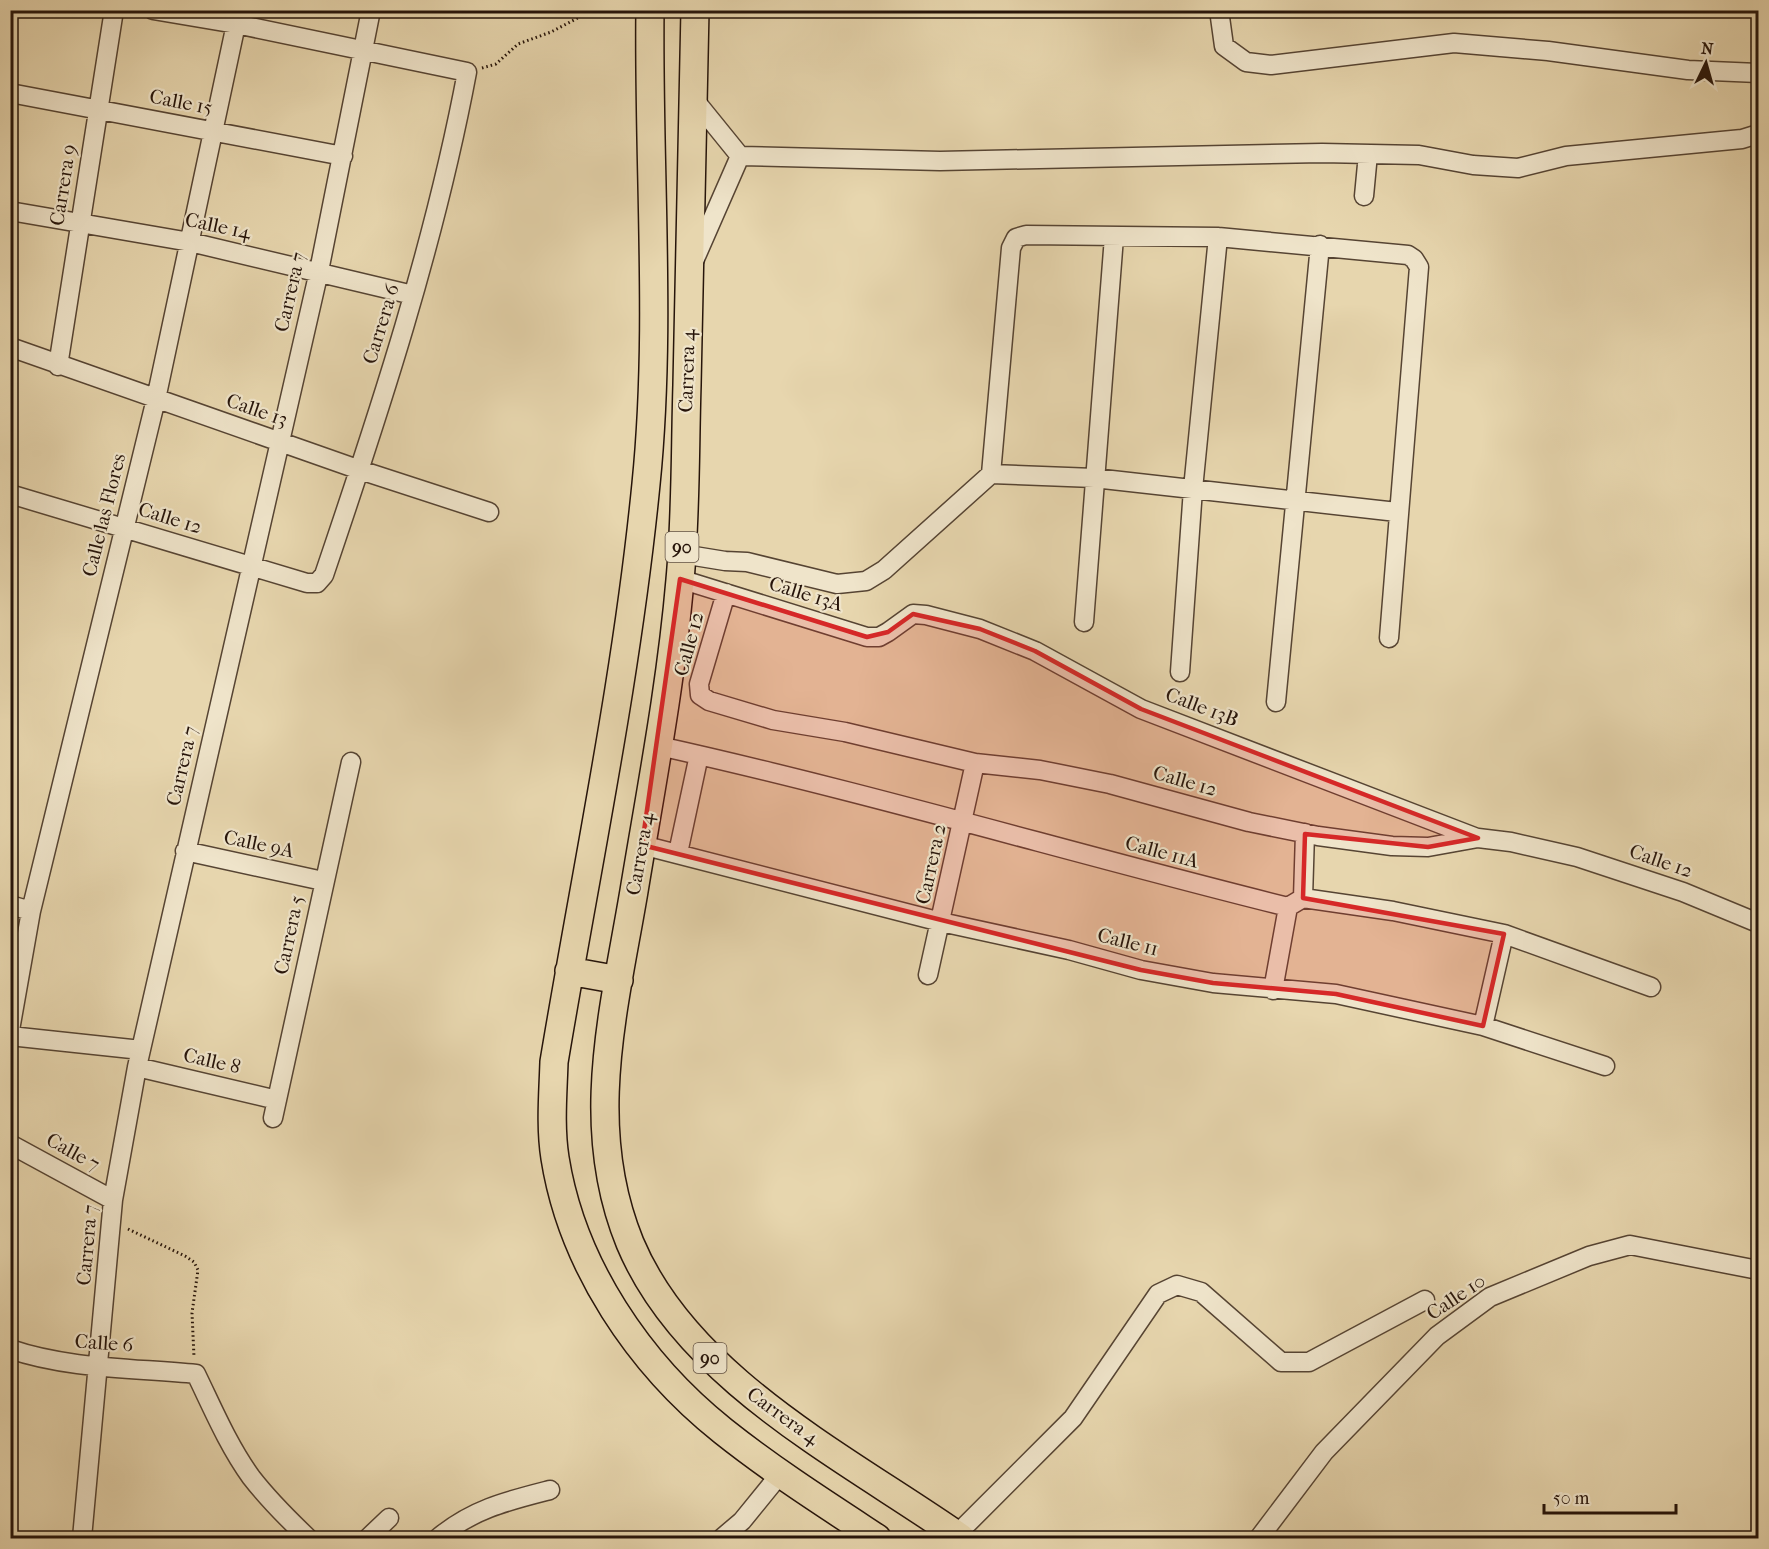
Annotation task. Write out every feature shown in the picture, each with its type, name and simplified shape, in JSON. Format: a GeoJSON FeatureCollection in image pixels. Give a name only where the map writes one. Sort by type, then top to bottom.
{"type":"FeatureCollection","features":[{"type":"Feature","properties":{"kind":"highway","name":"Carrera 4"},"geometry":{"type":"LineString","coordinates":[[650,10],[652,350],[646,484],[610,738],[554,1062],[552,1117],[561,1185],[576,1235],[614,1309],[663,1374],[724,1432],[877,1539]]}},
{"type":"Feature","properties":{"kind":"highway","name":"Carrera 4"},"geometry":{"type":"LineString","coordinates":[[694,10],[682,558],[659,746],[619,980],[603,1090],[604,1134],[608,1166],[617,1205],[630,1242],[647,1277],[675,1318],[704,1353],[737,1383],[958,1537]]}},
{"type":"Feature","properties":{"kind":"highway"},"geometry":{"type":"LineString","coordinates":[[569,971],[619,980]]}},
{"type":"Feature","properties":{"kind":"street","name":"Carrera 9"},"geometry":{"type":"LineString","coordinates":[[58,366],[114,10]]}},
{"type":"Feature","properties":{"kind":"street"},"geometry":{"type":"LineString","coordinates":[[153,10],[238,17],[363,49],[467,72]]}},
{"type":"Feature","properties":{"kind":"street","name":"Carrera 7"},"geometry":{"type":"LineString","coordinates":[[82,1539],[100,1364],[113,1200],[139,1059],[278,441],[319,271],[371,10]]}},
{"type":"Feature","properties":{"kind":"street"},"geometry":{"type":"LineString","coordinates":[[1219,10],[1224,46],[1246,62],[1271,65],[1454,43],[1548,51],[1688,70],[1758,73]]}},
{"type":"Feature","properties":{"kind":"street","name":"Calle las Flores"},"geometry":{"type":"LineString","coordinates":[[10,1030],[32,911],[123,527],[156,399],[238,17]]}},
{"type":"Feature","properties":{"kind":"street","name":"Carrera 6"},"geometry":{"type":"LineString","coordinates":[[317,583],[324,575],[360,470],[413,295],[459,116],[467,72]]}},
{"type":"Feature","properties":{"kind":"street","name":"Calle 15"},"geometry":{"type":"LineString","coordinates":[[10,93],[343,156]]}},
{"type":"Feature","properties":{"kind":"street"},"geometry":{"type":"LineString","coordinates":[[693,98],[740,156],[940,161],[1322,153],[1419,155],[1473,165],[1518,168],[1566,156],[1742,139],[1758,134]]}},
{"type":"Feature","properties":{"kind":"street"},"geometry":{"type":"LineString","coordinates":[[1364,196],[1368,154]]}},
{"type":"Feature","properties":{"kind":"street"},"geometry":{"type":"LineString","coordinates":[[690,271],[740,156]]}},
{"type":"Feature","properties":{"kind":"street","name":"Calle 14"},"geometry":{"type":"LineString","coordinates":[[10,212],[190,242],[413,295]]}},
{"type":"Feature","properties":{"kind":"street"},"geometry":{"type":"LineString","coordinates":[[682,558],[747,562],[837,584],[866,581],[884,570],[992,474],[1011,248],[1016,238],[1026,235],[1218,237],[1320,245],[1408,255],[1419,267],[1389,638]]}},
{"type":"Feature","properties":{"kind":"street"},"geometry":{"type":"LineString","coordinates":[[1084,622],[1114,237]]}},
{"type":"Feature","properties":{"kind":"street"},"geometry":{"type":"LineString","coordinates":[[1180,672],[1193,489],[1218,237]]}},
{"type":"Feature","properties":{"kind":"street"},"geometry":{"type":"LineString","coordinates":[[1275,702],[1320,245]]}},
{"type":"Feature","properties":{"kind":"street","name":"Calle 13"},"geometry":{"type":"LineString","coordinates":[[10,347],[58,366],[489,512]]}},
{"type":"Feature","properties":{"kind":"street"},"geometry":{"type":"LineString","coordinates":[[992,474],[1094,478],[1398,512]]}},
{"type":"Feature","properties":{"kind":"street","name":"Calle 12"},"geometry":{"type":"LineString","coordinates":[[10,494],[307,583],[317,583]]}},
{"type":"Feature","properties":{"kind":"street","name":"Calle 13A"},"geometry":{"type":"LineString","coordinates":[[682,558],[726,593],[867,637],[879,637],[913,614]]}},
{"type":"Feature","properties":{"kind":"street","name":"Calle 12"},"geometry":{"type":"LineString","coordinates":[[726,593],[699,684],[700,695],[709,701],[773,720],[845,732],[975,763],[1040,770],[1110,784],[1249,822],[1305,833],[1404,847],[1428,847],[1478,838],[1511,842],[1577,857],[1683,892],[1758,923]]}},
{"type":"Feature","properties":{"kind":"street","name":"Calle 13B"},"geometry":{"type":"LineString","coordinates":[[913,614],[926,615],[980,629],[1024,646],[1141,709],[1478,838]]}},
{"type":"Feature","properties":{"kind":"street","name":"Calle 11A"},"geometry":{"type":"LineString","coordinates":[[659,746],[963,820],[1152,873],[1296,902],[1393,911],[1504,934],[1652,987]]}},
{"type":"Feature","properties":{"kind":"street"},"geometry":{"type":"LineString","coordinates":[[678,853],[699,755]]}},
{"type":"Feature","properties":{"kind":"street","name":"Carrera 5"},"geometry":{"type":"LineString","coordinates":[[273,1118],[323,881],[351,762]]}},
{"type":"Feature","properties":{"kind":"street","name":"Carrera 2"},"geometry":{"type":"LineString","coordinates":[[928,975],[975,763]]}},
{"type":"Feature","properties":{"kind":"street"},"geometry":{"type":"LineString","coordinates":[[1273,990],[1296,902],[1305,833]]}},
{"type":"Feature","properties":{"kind":"street","name":"Calle 11"},"geometry":{"type":"LineString","coordinates":[[642,845],[941,922],[1069,950],[1141,970],[1213,983],[1336,994],[1483,1026],[1605,1066]]}},
{"type":"Feature","properties":{"kind":"street","name":"Calle 9A"},"geometry":{"type":"LineString","coordinates":[[185,851],[323,881]]}},
{"type":"Feature","properties":{"kind":"street"},"geometry":{"type":"LineString","coordinates":[[10,905],[32,911]]}},
{"type":"Feature","properties":{"kind":"street"},"geometry":{"type":"LineString","coordinates":[[1483,1026],[1504,934]]}},
{"type":"Feature","properties":{"kind":"street","name":"Calle 8"},"geometry":{"type":"LineString","coordinates":[[10,1036],[139,1059],[277,1100]]}},
{"type":"Feature","properties":{"kind":"street","name":"Calle 7"},"geometry":{"type":"LineString","coordinates":[[10,1144],[113,1200]]}},
{"type":"Feature","properties":{"kind":"street","name":"Calle 10"},"geometry":{"type":"LineString","coordinates":[[1259,1539],[1324,1452],[1437,1336],[1490,1297],[1589,1256],[1630,1245],[1758,1270]]}},
{"type":"Feature","properties":{"kind":"street"},"geometry":{"type":"LineString","coordinates":[[958,1537],[1073,1418],[1158,1294],[1177,1285],[1202,1292],[1281,1362],[1309,1362],[1425,1300]]}},
{"type":"Feature","properties":{"kind":"street","name":"Calle 6"},"geometry":{"type":"LineString","coordinates":[[10,1349],[82,1366],[100,1364],[196,1374]]}},
{"type":"Feature","properties":{"kind":"street"},"geometry":{"type":"LineString","coordinates":[[196,1374],[225,1435],[251,1477],[308,1539]]}},
{"type":"Feature","properties":{"kind":"street"},"geometry":{"type":"LineString","coordinates":[[722,1539],[742,1521],[781,1473]]}},
{"type":"Feature","properties":{"kind":"street"},"geometry":{"type":"LineString","coordinates":[[438,1539],[455,1525],[494,1504],[550,1490]]}},
{"type":"Feature","properties":{"kind":"street"},"geometry":{"type":"LineString","coordinates":[[368,1539],[389,1518]]}},
{"type":"Feature","properties":{"kind":"path"},"geometry":{"type":"LineString","coordinates":[[467,72],[496,64],[518,44],[551,33],[593,10]]}},
{"type":"Feature","properties":{"kind":"path"},"geometry":{"type":"LineString","coordinates":[[111,1221],[194,1262],[198,1270],[198,1280],[191,1332],[196,1374]]}},
{"type":"Feature","properties":{"kind":"highlighted area"},"geometry":{"type":"Polygon","coordinates":[[[680,579],[867,637],[888,632],[913,614],[980,629],[1035,651],[1141,709],[1478,838],[1428,847],[1305,834],[1303,898],[1504,934],[1483,1026],[1336,994],[1213,983],[1141,970],[642,845],[680,579]]]}}]}
